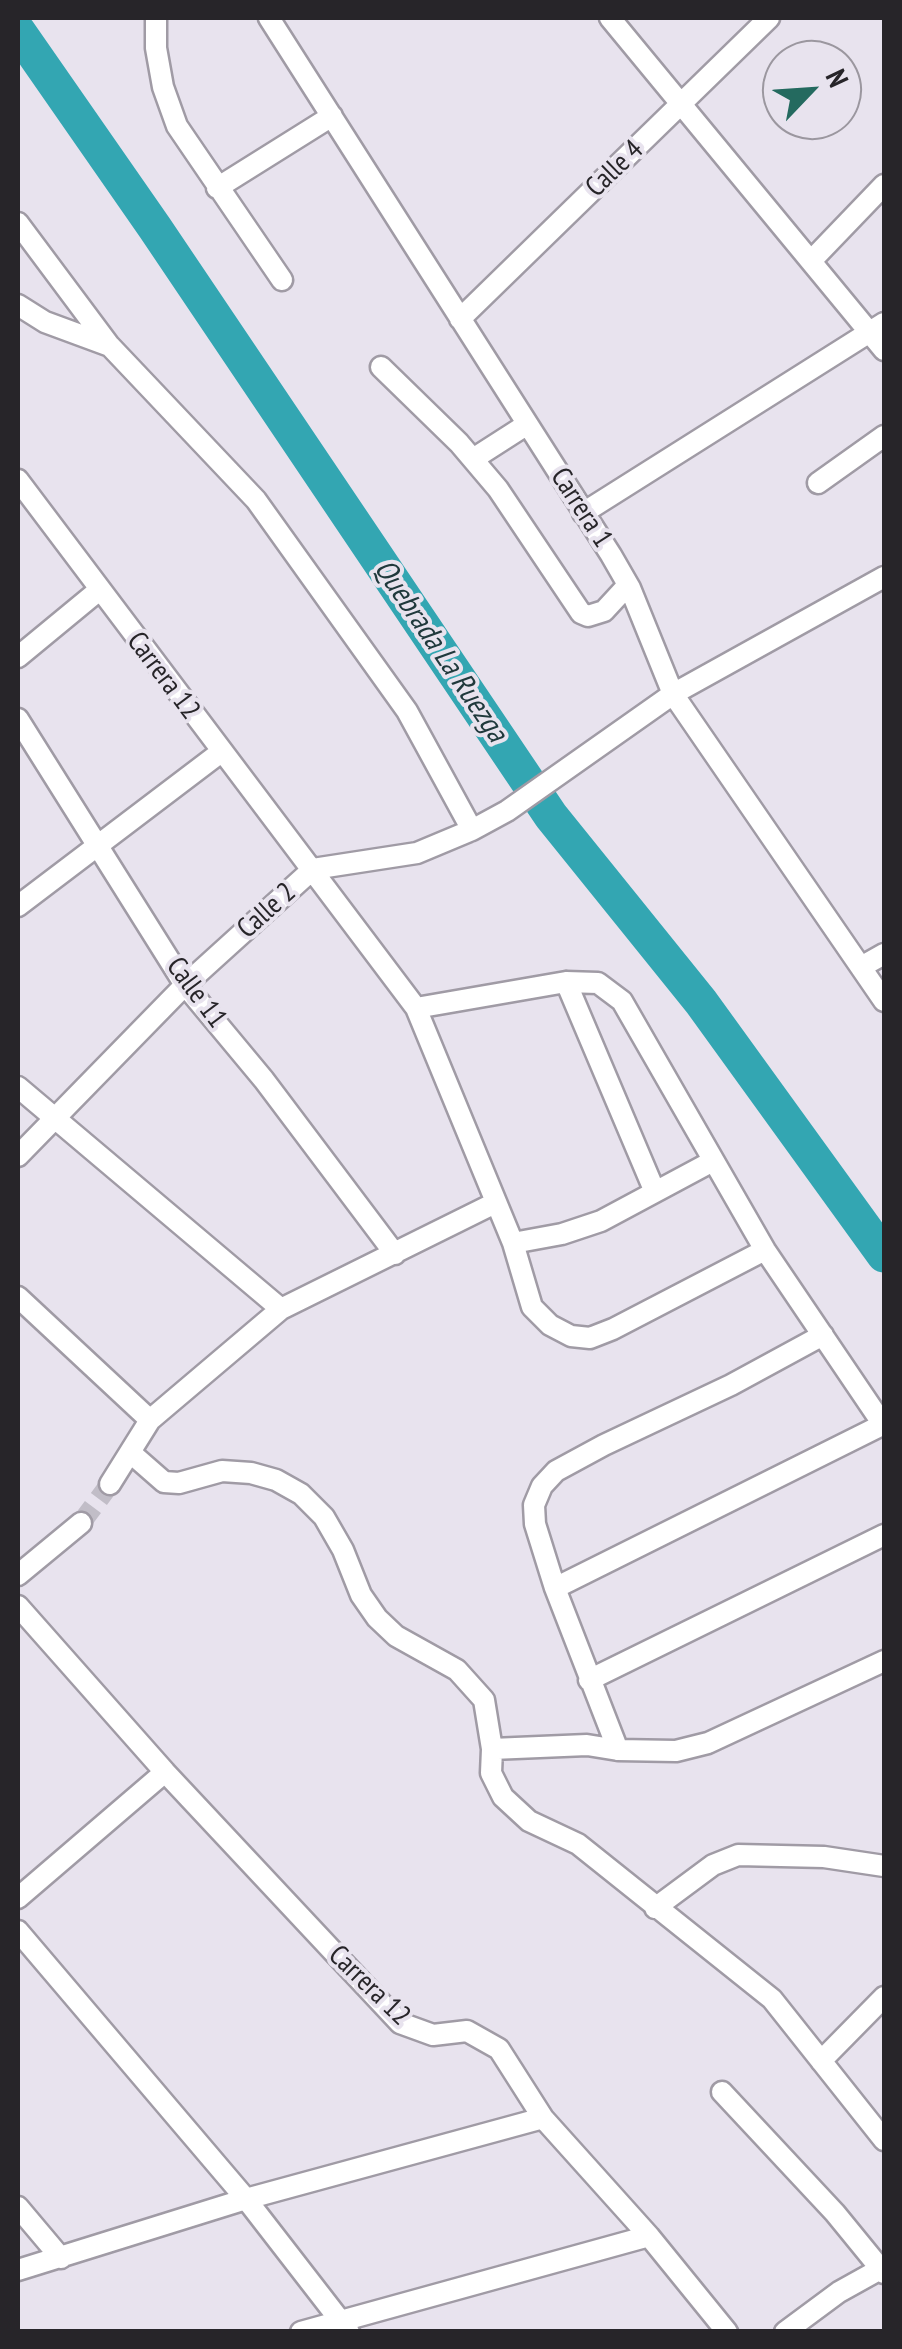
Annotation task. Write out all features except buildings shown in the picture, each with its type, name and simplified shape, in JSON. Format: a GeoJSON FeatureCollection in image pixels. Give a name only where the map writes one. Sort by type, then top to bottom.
{"type":"FeatureCollection","features":[{"type":"Feature","properties":{"kind":"street"},"geometry":{"type":"LineString","coordinates":[[156,18],[156,48],[163,87],[176,126],[282,280]]}},
{"type":"Feature","properties":{"kind":"street","name":"Carrera 1"},"geometry":{"type":"LineString","coordinates":[[270,18],[628,585],[673,694],[884,1002]]}},
{"type":"Feature","properties":{"kind":"street"},"geometry":{"type":"LineString","coordinates":[[610,18],[811,261],[877,327],[884,350]]}},
{"type":"Feature","properties":{"kind":"street","name":"Calle 4"},"geometry":{"type":"LineString","coordinates":[[460,319],[769,18]]}},
{"type":"Feature","properties":{"kind":"street"},"geometry":{"type":"LineString","coordinates":[[217,188],[332,116]]}},
{"type":"Feature","properties":{"kind":"street"},"geometry":{"type":"LineString","coordinates":[[811,261],[884,185]]}},
{"type":"Feature","properties":{"kind":"street"},"geometry":{"type":"LineString","coordinates":[[18,223],[110,346],[256,500],[407,711],[472,830]]}},
{"type":"Feature","properties":{"kind":"street"},"geometry":{"type":"LineString","coordinates":[[18,305],[45,322],[110,346]]}},
{"type":"Feature","properties":{"kind":"street"},"geometry":{"type":"LineString","coordinates":[[583,512],[877,327]]}},
{"type":"Feature","properties":{"kind":"street"},"geometry":{"type":"LineString","coordinates":[[381,367],[473,458],[520,520],[581,613],[588,616],[604,612],[628,585]]}},
{"type":"Feature","properties":{"kind":"street"},"geometry":{"type":"LineString","coordinates":[[473,458],[526,425]]}},
{"type":"Feature","properties":{"kind":"street"},"geometry":{"type":"LineString","coordinates":[[818,482],[884,436]]}},
{"type":"Feature","properties":{"kind":"street","name":"Carrera 12"},"geometry":{"type":"LineString","coordinates":[[18,480],[416,1008],[513,1243],[532,1307],[550,1325],[570,1336],[590,1338],[613,1330],[764,1250]]}},
{"type":"Feature","properties":{"kind":"street","name":"Calle 2"},"geometry":{"type":"LineString","coordinates":[[18,1156],[185,985],[313,869],[418,852],[472,830],[508,810],[673,694],[884,577]]}},
{"type":"Feature","properties":{"kind":"street"},"geometry":{"type":"LineString","coordinates":[[18,657],[98,591]]}},
{"type":"Feature","properties":{"kind":"street","name":"Calle 11"},"geometry":{"type":"LineString","coordinates":[[18,719],[185,985],[264,1080],[395,1254]]}},
{"type":"Feature","properties":{"kind":"street"},"geometry":{"type":"LineString","coordinates":[[18,906],[222,752]]}},
{"type":"Feature","properties":{"kind":"street"},"geometry":{"type":"LineString","coordinates":[[860,967],[884,954]]}},
{"type":"Feature","properties":{"kind":"street"},"geometry":{"type":"LineString","coordinates":[[416,1008],[566,982],[598,983],[622,1000],[764,1250],[884,1425],[554,1588]]}},
{"type":"Feature","properties":{"kind":"street"},"geometry":{"type":"LineString","coordinates":[[566,982],[655,1192]]}},
{"type":"Feature","properties":{"kind":"street"},"geometry":{"type":"LineString","coordinates":[[18,1087],[281,1309]]}},
{"type":"Feature","properties":{"kind":"street"},"geometry":{"type":"LineString","coordinates":[[513,1243],[562,1234],[601,1221],[713,1161]]}},
{"type":"Feature","properties":{"kind":"street"},"geometry":{"type":"LineString","coordinates":[[110,1484],[150,1420],[281,1309],[495,1204]]}},
{"type":"Feature","properties":{"kind":"street"},"geometry":{"type":"LineString","coordinates":[[18,1298],[150,1420]]}},
{"type":"Feature","properties":{"kind":"street"},"geometry":{"type":"LineString","coordinates":[[618,1750],[554,1588],[535,1524],[534,1506],[542,1486],[556,1471],[823,1335]]}},
{"type":"Feature","properties":{"kind":"street"},"geometry":{"type":"LineString","coordinates":[[132,1454],[164,1482],[178,1483],[222,1471],[251,1473],[276,1480],[301,1494],[324,1517],[343,1550],[361,1595],[377,1618],[406,1642],[457,1670],[484,1700],[492,1749],[491,1774],[503,1798],[530,1821],[578,1844],[772,1999],[884,2140]]}},
{"type":"Feature","properties":{"kind":"street"},"geometry":{"type":"LineString","coordinates":[[18,1575],[81,1523]]}},
{"type":"Feature","properties":{"kind":"street"},"geometry":{"type":"LineString","coordinates":[[589,1680],[884,1535]]}},
{"type":"Feature","properties":{"kind":"street","name":"Carrera 12"},"geometry":{"type":"LineString","coordinates":[[18,1606],[165,1772],[400,2023],[433,2036],[467,2031],[499,2049],[543,2118],[649,2236],[727,2332]]}},
{"type":"Feature","properties":{"kind":"street"},"geometry":{"type":"LineString","coordinates":[[492,1749],[587,1745],[676,1751],[708,1744],[884,1661]]}},
{"type":"Feature","properties":{"kind":"street"},"geometry":{"type":"LineString","coordinates":[[18,1898],[165,1772]]}},
{"type":"Feature","properties":{"kind":"street"},"geometry":{"type":"LineString","coordinates":[[655,1908],[713,1865],[738,1856],[824,1857],[884,1866]]}},
{"type":"Feature","properties":{"kind":"street"},"geometry":{"type":"LineString","coordinates":[[18,1930],[246,2200],[345,2326]]}},
{"type":"Feature","properties":{"kind":"street"},"geometry":{"type":"LineString","coordinates":[[821,2061],[884,1997]]}},
{"type":"Feature","properties":{"kind":"street"},"geometry":{"type":"LineString","coordinates":[[722,2092],[883,2270],[838,2292],[785,2332]]}},
{"type":"Feature","properties":{"kind":"street"},"geometry":{"type":"LineString","coordinates":[[18,2270],[246,2200],[543,2118]]}},
{"type":"Feature","properties":{"kind":"street"},"geometry":{"type":"LineString","coordinates":[[18,2207],[60,2258]]}},
{"type":"Feature","properties":{"kind":"street"},"geometry":{"type":"LineString","coordinates":[[302,2332],[345,2326],[649,2236]]}},
{"type":"Feature","properties":{"kind":"waterway","name":"Quebrada La Ruezga"},"geometry":{"type":"LineString","coordinates":[[18,31],[551,816],[701,1002],[884,1255]]}},
{"type":"Feature","properties":{"kind":"tunnel"},"geometry":{"type":"LineString","coordinates":[[81,1523],[110,1484]]}}]}
